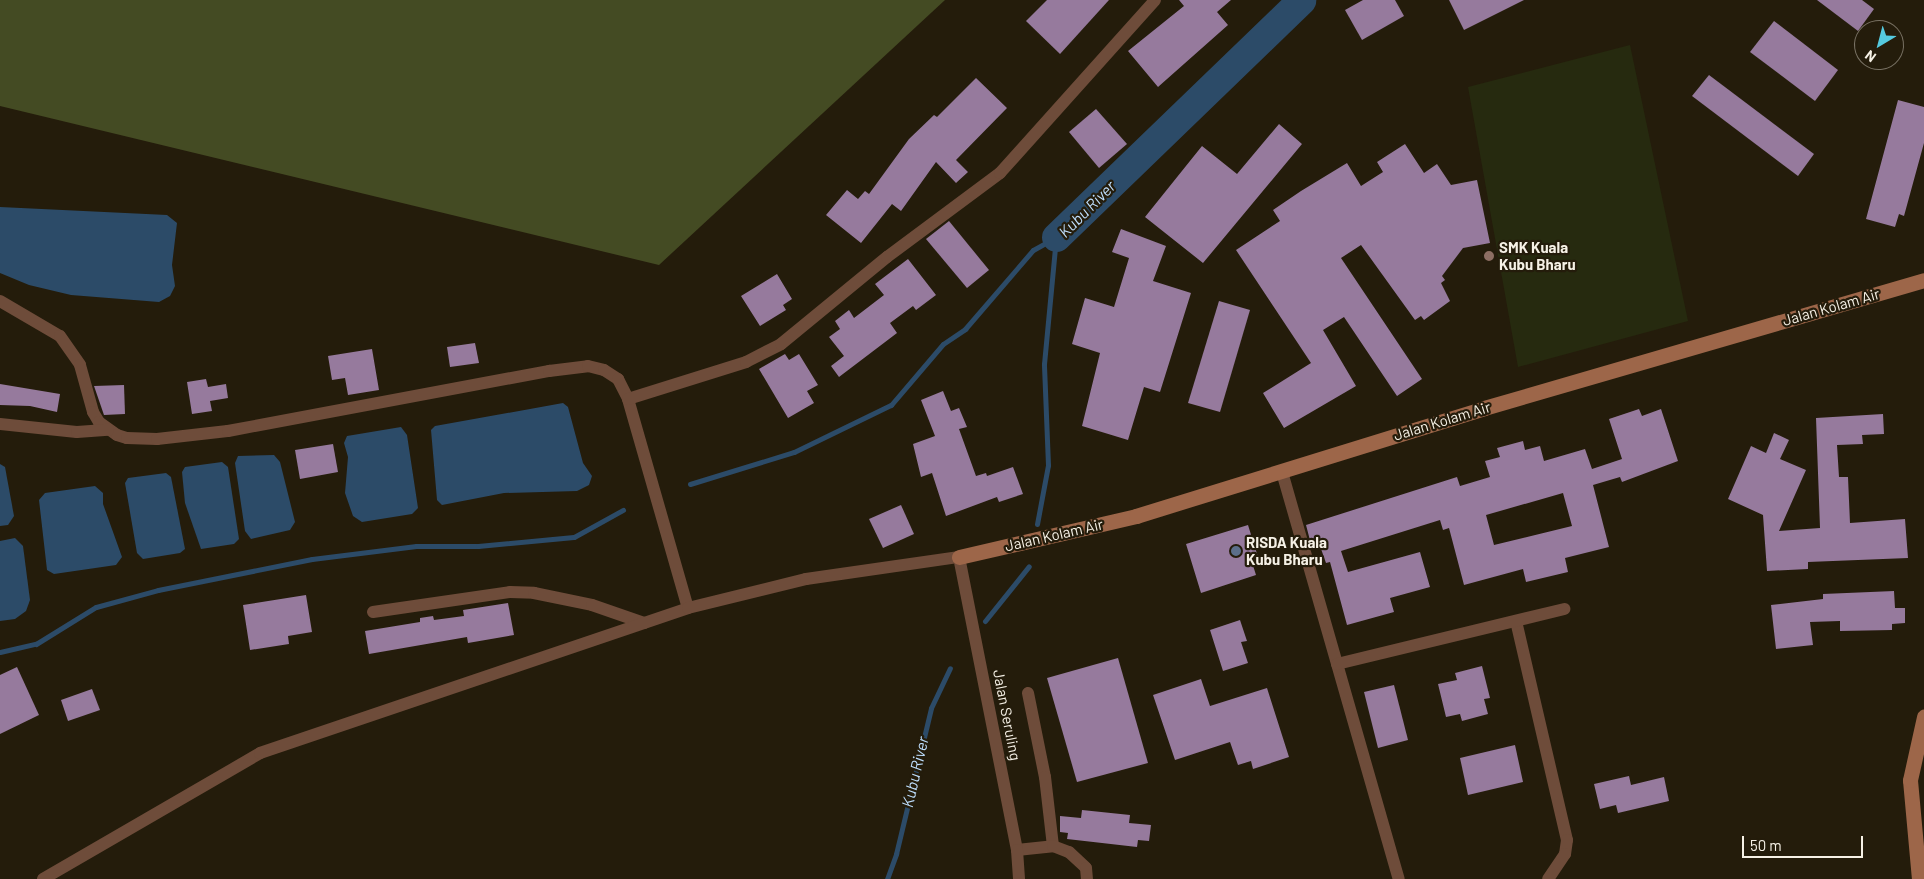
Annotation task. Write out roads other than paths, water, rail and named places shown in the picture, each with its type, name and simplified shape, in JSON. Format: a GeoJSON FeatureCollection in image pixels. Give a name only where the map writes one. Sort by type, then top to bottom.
{"type":"FeatureCollection","features":[{"type":"Feature","properties":{"kind":"street"},"geometry":{"type":"LineString","coordinates":[[628,398],[746,362],[781,344],[887,258],[1000,173],[1155,0]]}},
{"type":"Feature","properties":{"kind":"street","name":"Jalan Kolam Air"},"geometry":{"type":"LineString","coordinates":[[959,557],[1136,516],[1484,408],[1924,280]]}},
{"type":"Feature","properties":{"kind":"street"},"geometry":{"type":"LineString","coordinates":[[0,302],[46,325],[70,348],[83,373],[93,412],[108,430]]}},
{"type":"Feature","properties":{"kind":"street"},"geometry":{"type":"LineString","coordinates":[[0,424],[78,432],[108,430],[127,438],[157,439],[228,431],[548,371],[588,366],[604,370],[618,379],[628,398],[688,608]]}},
{"type":"Feature","properties":{"kind":"street"},"geometry":{"type":"LineString","coordinates":[[1282,472],[1399,879]]}},
{"type":"Feature","properties":{"kind":"street"},"geometry":{"type":"LineString","coordinates":[[44,879],[260,753],[688,608],[806,579],[959,557]]}},
{"type":"Feature","properties":{"kind":"street","name":"Jalan Seruling"},"geometry":{"type":"LineString","coordinates":[[959,557],[1017,850],[1019,879]]}},
{"type":"Feature","properties":{"kind":"street"},"geometry":{"type":"LineString","coordinates":[[373,612],[510,592],[534,592],[592,606],[644,623]]}},
{"type":"Feature","properties":{"kind":"street"},"geometry":{"type":"LineString","coordinates":[[1337,664],[1564,609]]}},
{"type":"Feature","properties":{"kind":"street"},"geometry":{"type":"LineString","coordinates":[[1516,621],[1568,840],[1565,854],[1548,879]]}},
{"type":"Feature","properties":{"kind":"street"},"geometry":{"type":"LineString","coordinates":[[1028,693],[1045,777],[1053,846]]}},
{"type":"Feature","properties":{"kind":"street"},"geometry":{"type":"LineString","coordinates":[[1919,879],[1910,780],[1924,717]]}},
{"type":"Feature","properties":{"kind":"street"},"geometry":{"type":"LineString","coordinates":[[1017,850],[1053,846],[1078,858],[1086,868],[1088,879]]}},
{"type":"Feature","properties":{"kind":"water"},"geometry":{"type":"Polygon","coordinates":[[[0,207],[167,215],[177,223],[172,265],[175,286],[170,296],[159,302],[71,295],[29,285],[0,273],[0,207]]]}},
{"type":"Feature","properties":{"kind":"water"},"geometry":{"type":"Polygon","coordinates":[[[563,403],[568,407],[583,463],[592,476],[589,485],[577,491],[504,493],[442,505],[437,500],[431,430],[435,426],[563,403]]]}},
{"type":"Feature","properties":{"kind":"water"},"geometry":{"type":"Polygon","coordinates":[[[401,427],[407,435],[418,508],[412,514],[362,522],[353,516],[345,493],[348,457],[344,443],[347,436],[401,427]]]}},
{"type":"Feature","properties":{"kind":"water"},"geometry":{"type":"Polygon","coordinates":[[[274,455],[280,462],[295,522],[290,530],[251,539],[245,531],[235,463],[238,456],[274,455]]]}},
{"type":"Feature","properties":{"kind":"water"},"geometry":{"type":"Polygon","coordinates":[[[222,462],[228,467],[239,539],[234,544],[201,549],[185,503],[182,472],[185,467],[222,462]]]}},
{"type":"Feature","properties":{"kind":"water"},"geometry":{"type":"Polygon","coordinates":[[[0,464],[5,467],[14,516],[8,525],[0,526],[0,464]]]}},
{"type":"Feature","properties":{"kind":"water"},"geometry":{"type":"Polygon","coordinates":[[[166,473],[171,477],[185,549],[180,553],[143,559],[137,553],[125,483],[128,478],[166,473]]]}},
{"type":"Feature","properties":{"kind":"water"},"geometry":{"type":"Polygon","coordinates":[[[95,486],[103,493],[103,504],[122,557],[116,565],[54,574],[47,570],[39,500],[45,493],[95,486]]]}},
{"type":"Feature","properties":{"kind":"water"},"geometry":{"type":"Polygon","coordinates":[[[15,538],[23,546],[30,600],[26,611],[15,619],[0,621],[0,541],[15,538]]]}},
{"type":"Feature","properties":{"kind":"waterway","name":"Kubu River"},"geometry":{"type":"LineString","coordinates":[[1056,237],[1301,0]]}},
{"type":"Feature","properties":{"kind":"waterway"},"geometry":{"type":"LineString","coordinates":[[690,484],[794,452],[891,405],[943,344],[965,329],[1033,250],[1056,237]]}},
{"type":"Feature","properties":{"kind":"waterway","name":"Kubu River"},"geometry":{"type":"LineString","coordinates":[[1037,524],[1048,465],[1044,364],[1056,237]]}},
{"type":"Feature","properties":{"kind":"waterway"},"geometry":{"type":"LineString","coordinates":[[0,652],[36,644],[96,607],[158,590],[312,559],[416,546],[478,546],[574,537],[623,510]]}},
{"type":"Feature","properties":{"kind":"waterway","name":"Kubu River"},"geometry":{"type":"LineString","coordinates":[[985,621],[1029,566]]}},
{"type":"Feature","properties":{"kind":"waterway","name":"Kubu River"},"geometry":{"type":"LineString","coordinates":[[887,879],[896,854],[931,708],[950,668]]}},
{"type":"Feature","properties":{"kind":"place","name":"SMK Kuala Kubu Bharu"},"geometry":{"type":"Point","coordinates":[1489,256]}},
{"type":"Feature","properties":{"kind":"place","name":"RISDA Kuala Kubu Bharu"},"geometry":{"type":"Point","coordinates":[1236,551]}}]}
